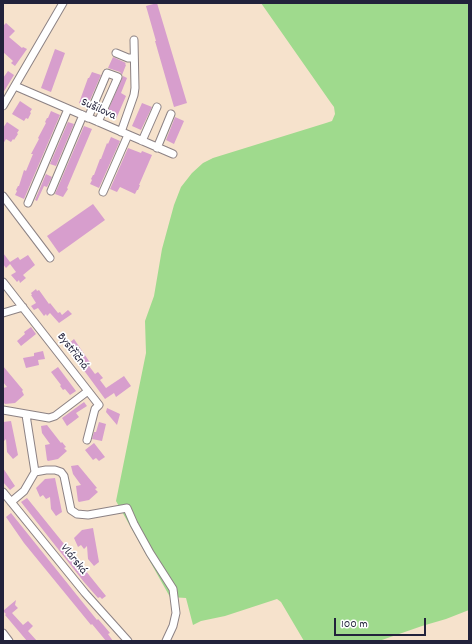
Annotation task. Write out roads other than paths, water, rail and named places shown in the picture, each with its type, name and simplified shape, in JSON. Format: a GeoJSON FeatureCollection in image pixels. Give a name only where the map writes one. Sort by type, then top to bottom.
{"type":"FeatureCollection","features":[{"type":"Feature","properties":{"kind":"street"},"geometry":{"type":"LineString","coordinates":[[3,106],[63,3]]}},
{"type":"Feature","properties":{"kind":"street"},"geometry":{"type":"LineString","coordinates":[[103,192],[124,133],[134,95],[134,40]]}},
{"type":"Feature","properties":{"kind":"street"},"geometry":{"type":"LineString","coordinates":[[116,53],[128,58],[134,58]]}},
{"type":"Feature","properties":{"kind":"street"},"geometry":{"type":"LineString","coordinates":[[51,191],[108,73],[118,77],[98,122]]}},
{"type":"Feature","properties":{"kind":"street","name":"Sušilova"},"geometry":{"type":"LineString","coordinates":[[15,86],[172,154]]}},
{"type":"Feature","properties":{"kind":"street"},"geometry":{"type":"LineString","coordinates":[[142,141],[157,107]]}},
{"type":"Feature","properties":{"kind":"street"},"geometry":{"type":"LineString","coordinates":[[28,203],[68,109]]}},
{"type":"Feature","properties":{"kind":"street"},"geometry":{"type":"LineString","coordinates":[[157,148],[171,114]]}},
{"type":"Feature","properties":{"kind":"street"},"geometry":{"type":"LineString","coordinates":[[3,196],[50,258]]}},
{"type":"Feature","properties":{"kind":"street","name":"Bystřičná"},"geometry":{"type":"LineString","coordinates":[[3,282],[99,405],[95,409],[87,440]]}},
{"type":"Feature","properties":{"kind":"street"},"geometry":{"type":"LineString","coordinates":[[3,313],[23,307]]}},
{"type":"Feature","properties":{"kind":"street"},"geometry":{"type":"LineString","coordinates":[[3,410],[49,418],[55,416],[88,391]]}},
{"type":"Feature","properties":{"kind":"street"},"geometry":{"type":"LineString","coordinates":[[11,502],[24,491],[35,472],[26,415]]}},
{"type":"Feature","properties":{"kind":"street"},"geometry":{"type":"LineString","coordinates":[[35,472],[50,470],[61,472],[64,476],[71,510],[77,514],[88,514],[128,508],[134,524],[150,553],[173,589],[176,613],[173,626],[166,641]]}},
{"type":"Feature","properties":{"kind":"street","name":"Vlárská"},"geometry":{"type":"LineString","coordinates":[[3,492],[85,593],[128,641]]}},
{"type":"Feature","properties":{"kind":"street"},"geometry":{"type":"LineString","coordinates":[[3,633],[9,641]]}}]}
